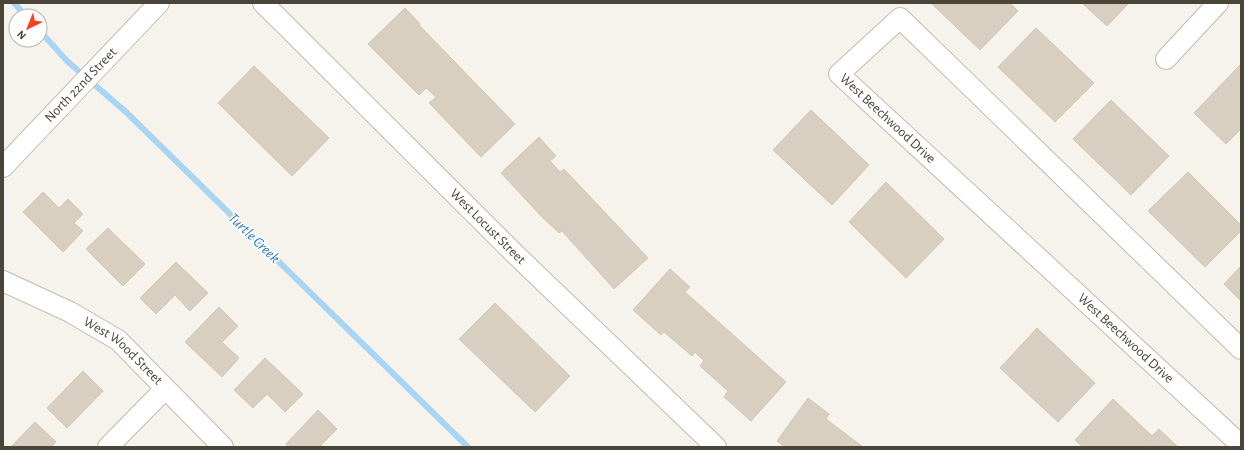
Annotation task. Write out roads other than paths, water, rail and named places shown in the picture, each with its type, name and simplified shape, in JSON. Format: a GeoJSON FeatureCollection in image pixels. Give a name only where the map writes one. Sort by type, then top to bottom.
{"type":"FeatureCollection","features":[{"type":"Feature","properties":{"kind":"street","name":"North 22nd Street"},"geometry":{"type":"LineString","coordinates":[[3,167],[159,3]]}},
{"type":"Feature","properties":{"kind":"street","name":"West Locust Street"},"geometry":{"type":"LineString","coordinates":[[263,3],[517,256],[716,447]]}},
{"type":"Feature","properties":{"kind":"street"},"geometry":{"type":"LineString","coordinates":[[1166,59],[1218,3]]}},
{"type":"Feature","properties":{"kind":"street","name":"West Beechwood Drive"},"geometry":{"type":"LineString","coordinates":[[1241,349],[900,18],[839,74],[1241,444]]}},
{"type":"Feature","properties":{"kind":"street","name":"West Wood Street"},"geometry":{"type":"LineString","coordinates":[[3,281],[70,312],[118,340],[223,447]]}},
{"type":"Feature","properties":{"kind":"street"},"geometry":{"type":"LineString","coordinates":[[108,447],[165,389]]}},
{"type":"Feature","properties":{"kind":"waterway","name":"Turtle Creek"},"geometry":{"type":"LineString","coordinates":[[14,3],[19,8]]}},
{"type":"Feature","properties":{"kind":"waterway","name":"Turtle Creek"},"geometry":{"type":"LineString","coordinates":[[48,40],[67,61],[126,112],[468,447]]}}]}
